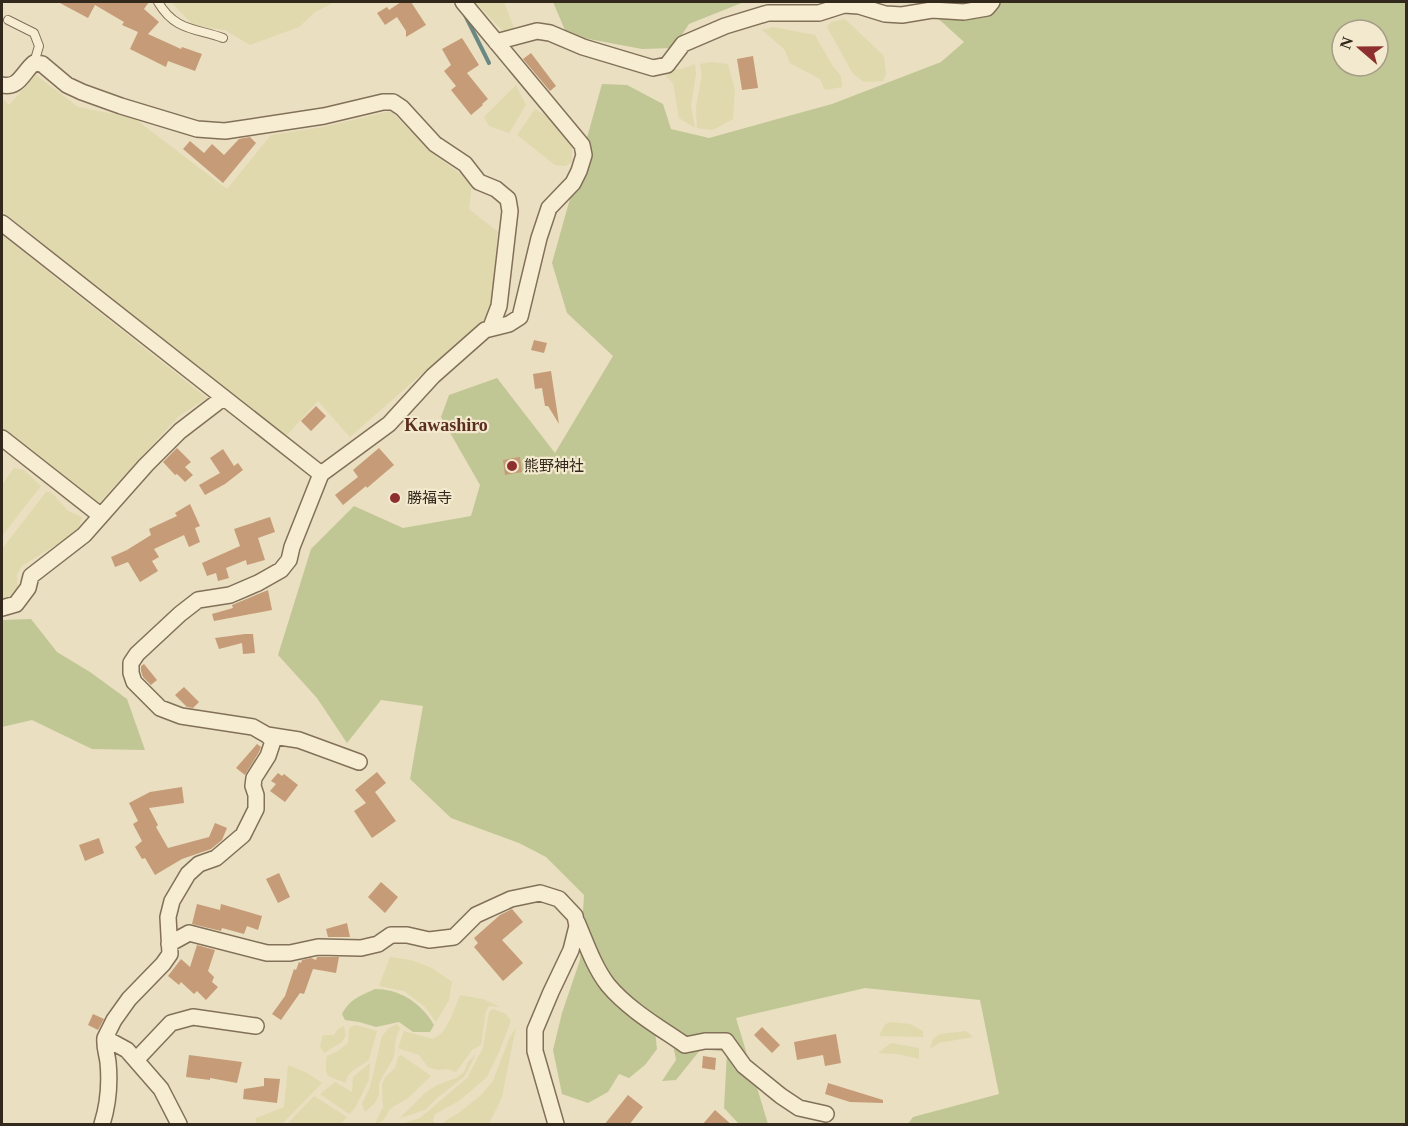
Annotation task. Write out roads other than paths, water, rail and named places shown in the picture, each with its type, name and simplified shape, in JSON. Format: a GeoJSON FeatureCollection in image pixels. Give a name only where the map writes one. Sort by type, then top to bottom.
{"type":"FeatureCollection","features":[{"type":"Feature","properties":{"kind":"street"},"geometry":{"type":"LineString","coordinates":[[496,42],[537,31],[550,33],[583,47],[654,68],[667,65],[683,44],[725,26],[768,12],[819,13],[844,5],[860,6],[885,14],[902,15],[932,10],[964,12],[987,8],[992,2]]}},
{"type":"Feature","properties":{"kind":"street"},"geometry":{"type":"LineString","coordinates":[[102,1125],[108,1107],[108,1061],[105,1038],[129,999],[170,954],[167,927],[172,901],[188,874],[199,864],[216,858],[243,835],[256,809],[254,777],[268,756],[273,741],[253,727],[226,721],[180,716],[160,708],[134,682],[131,663],[137,654],[198,600],[230,595],[281,570],[289,560],[321,474],[389,424],[434,376],[485,330],[509,324],[520,317],[549,208],[573,183],[579,171],[584,154],[582,145],[465,4]]}},
{"type":"Feature","properties":{"kind":"street"},"geometry":{"type":"LineString","coordinates":[[2,85],[9,87],[16,84],[34,63],[42,64],[67,85],[82,92],[197,129],[225,131],[324,116],[383,102],[393,102],[402,108],[435,144],[465,164],[479,182],[496,189],[508,199],[510,211],[499,306],[491,327]]}},
{"type":"Feature","properties":{"kind":"street"},"geometry":{"type":"LineString","coordinates":[[2,223],[321,474]]}},
{"type":"Feature","properties":{"kind":"street"},"geometry":{"type":"LineString","coordinates":[[2,608],[16,604],[28,588],[31,576],[84,534],[180,431],[224,398]]}},
{"type":"Feature","properties":{"kind":"street"},"geometry":{"type":"LineString","coordinates":[[2,438],[100,515]]}},
{"type":"Feature","properties":{"kind":"street"},"geometry":{"type":"LineString","coordinates":[[267,735],[299,740],[359,762]]}},
{"type":"Feature","properties":{"kind":"street"},"geometry":{"type":"LineString","coordinates":[[169,944],[189,933],[267,953],[318,947],[361,948],[378,944],[392,935],[407,935],[429,940],[454,937],[476,915],[511,899],[540,893],[559,899],[575,916],[595,964],[608,985],[629,1005],[685,1045],[705,1041],[726,1041],[744,1066],[781,1096],[799,1108],[826,1114]]}},
{"type":"Feature","properties":{"kind":"street"},"geometry":{"type":"LineString","coordinates":[[556,1125],[535,1051],[535,1030],[550,992],[572,950],[576,920]]}},
{"type":"Feature","properties":{"kind":"street"},"geometry":{"type":"LineString","coordinates":[[136,1060],[171,1023],[193,1017],[256,1026]]}},
{"type":"Feature","properties":{"kind":"street"},"geometry":{"type":"LineString","coordinates":[[105,1038],[127,1050],[161,1089],[178,1125]]}},
{"type":"Feature","properties":{"kind":"lane"},"geometry":{"type":"LineString","coordinates":[[158,2],[177,24],[223,38]]}},
{"type":"Feature","properties":{"kind":"lane"},"geometry":{"type":"LineString","coordinates":[[8,20],[34,33],[39,46],[34,63]]}},
{"type":"Feature","properties":{"kind":"waterway"},"geometry":{"type":"LineString","coordinates":[[465,15],[489,63]]}},
{"type":"Feature","properties":{"kind":"place","name":"熊野神社"},"geometry":{"type":"Point","coordinates":[512,466]}},
{"type":"Feature","properties":{"kind":"place","name":"勝福寺"},"geometry":{"type":"Point","coordinates":[395,498]}},
{"type":"Feature","properties":{"kind":"district","name":"Kawashiro"},"geometry":{"type":"Point","coordinates":[446,425]}}]}
